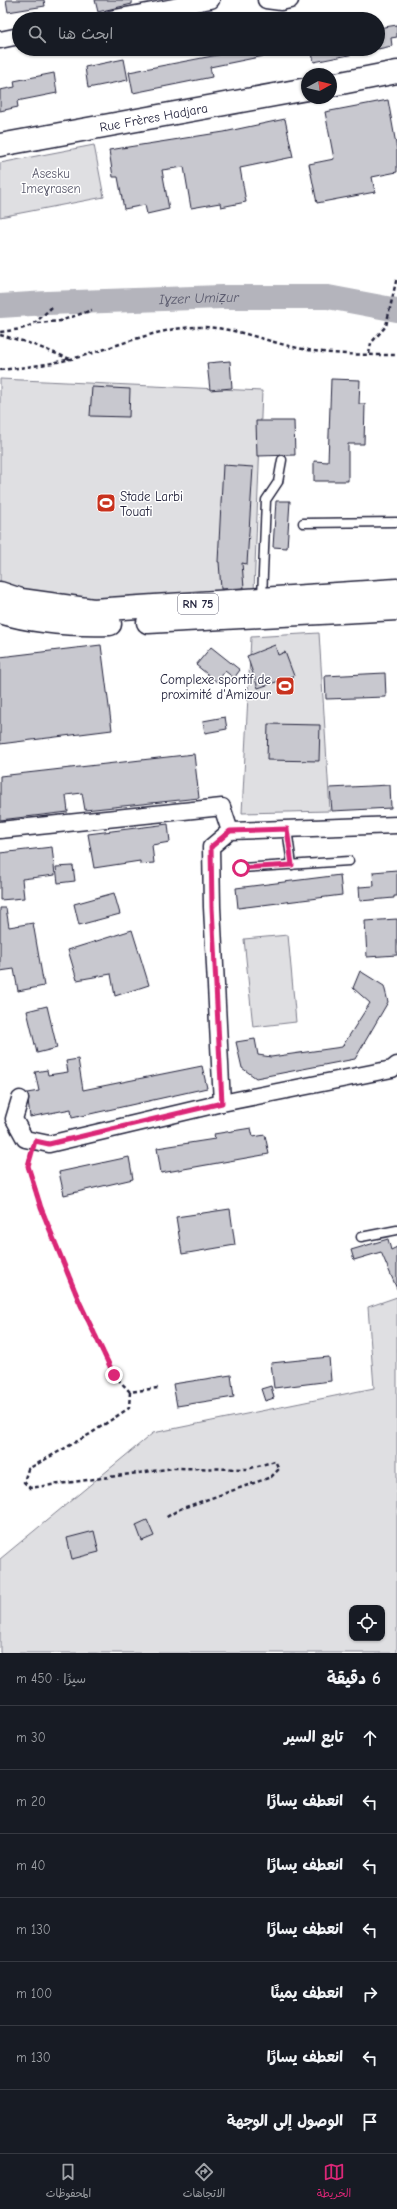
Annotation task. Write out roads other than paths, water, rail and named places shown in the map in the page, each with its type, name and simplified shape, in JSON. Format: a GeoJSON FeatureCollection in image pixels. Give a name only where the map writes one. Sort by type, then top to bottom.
{"type":"FeatureCollection","features":[{"type":"Feature","properties":{"kind":"main road"},"geometry":{"type":"LineString","coordinates":[[337,84],[397,72]]}},
{"type":"Feature","properties":{"kind":"main road","name":"Rue Frères Hadjara"},"geometry":{"type":"LineString","coordinates":[[0,145],[301,90]]}},
{"type":"Feature","properties":{"kind":"main road","name":"RN 75"},"geometry":{"type":"LineString","coordinates":[[0,612],[59,624],[95,624],[397,590]]}},
{"type":"Feature","properties":{"kind":"main road","name":"RN 75"},"geometry":{"type":"LineString","coordinates":[[0,593],[21,600],[93,610],[252,606],[397,609]]}},
{"type":"Feature","properties":{"kind":"street"},"geometry":{"type":"LineString","coordinates":[[147,12],[210,0]]}},
{"type":"Feature","properties":{"kind":"street"},"geometry":{"type":"LineString","coordinates":[[266,0],[281,2],[290,0]]}},
{"type":"Feature","properties":{"kind":"street"},"geometry":{"type":"LineString","coordinates":[[0,40],[12,37]]}},
{"type":"Feature","properties":{"kind":"street"},"geometry":{"type":"LineString","coordinates":[[0,830],[222,806],[230,831]]}},
{"type":"Feature","properties":{"kind":"street"},"geometry":{"type":"LineString","coordinates":[[222,1103],[212,907],[211,847],[230,831],[397,825]]}},
{"type":"Feature","properties":{"kind":"street"},"geometry":{"type":"LineString","coordinates":[[20,1099],[14,1119],[25,1139],[49,1144],[222,1103],[392,1069],[397,1065]]}},
{"type":"Feature","properties":{"kind":"lane"},"geometry":{"type":"LineString","coordinates":[[252,606],[266,500],[278,482],[282,460]]}},
{"type":"Feature","properties":{"kind":"lane"},"geometry":{"type":"LineString","coordinates":[[303,523],[397,522]]}},
{"type":"Feature","properties":{"kind":"lane"},"geometry":{"type":"LineString","coordinates":[[287,829],[292,865]]}},
{"type":"Feature","properties":{"kind":"lane"},"geometry":{"type":"LineString","coordinates":[[241,868],[349,861]]}},
{"type":"Feature","properties":{"kind":"lane"},"geometry":{"type":"LineString","coordinates":[[361,1237],[397,1230]]}},
{"type":"Feature","properties":{"kind":"waterway","name":"Iɣzer Umiẓur"},"geometry":{"type":"LineString","coordinates":[[0,306],[222,297],[328,297],[397,310]]}},
{"type":"Feature","properties":{"kind":"place","name":"Stade Larbi Touati"},"geometry":{"type":"Point","coordinates":[106,503]}},
{"type":"Feature","properties":{"kind":"place","name":"Complexe sportif de proximité d'Amizour"},"geometry":{"type":"Point","coordinates":[285,686]}},
{"type":"Feature","properties":{"kind":"park label","name":"Asesku Imeɣrasen"},"geometry":{"type":"Point","coordinates":[51,180]}}]}
